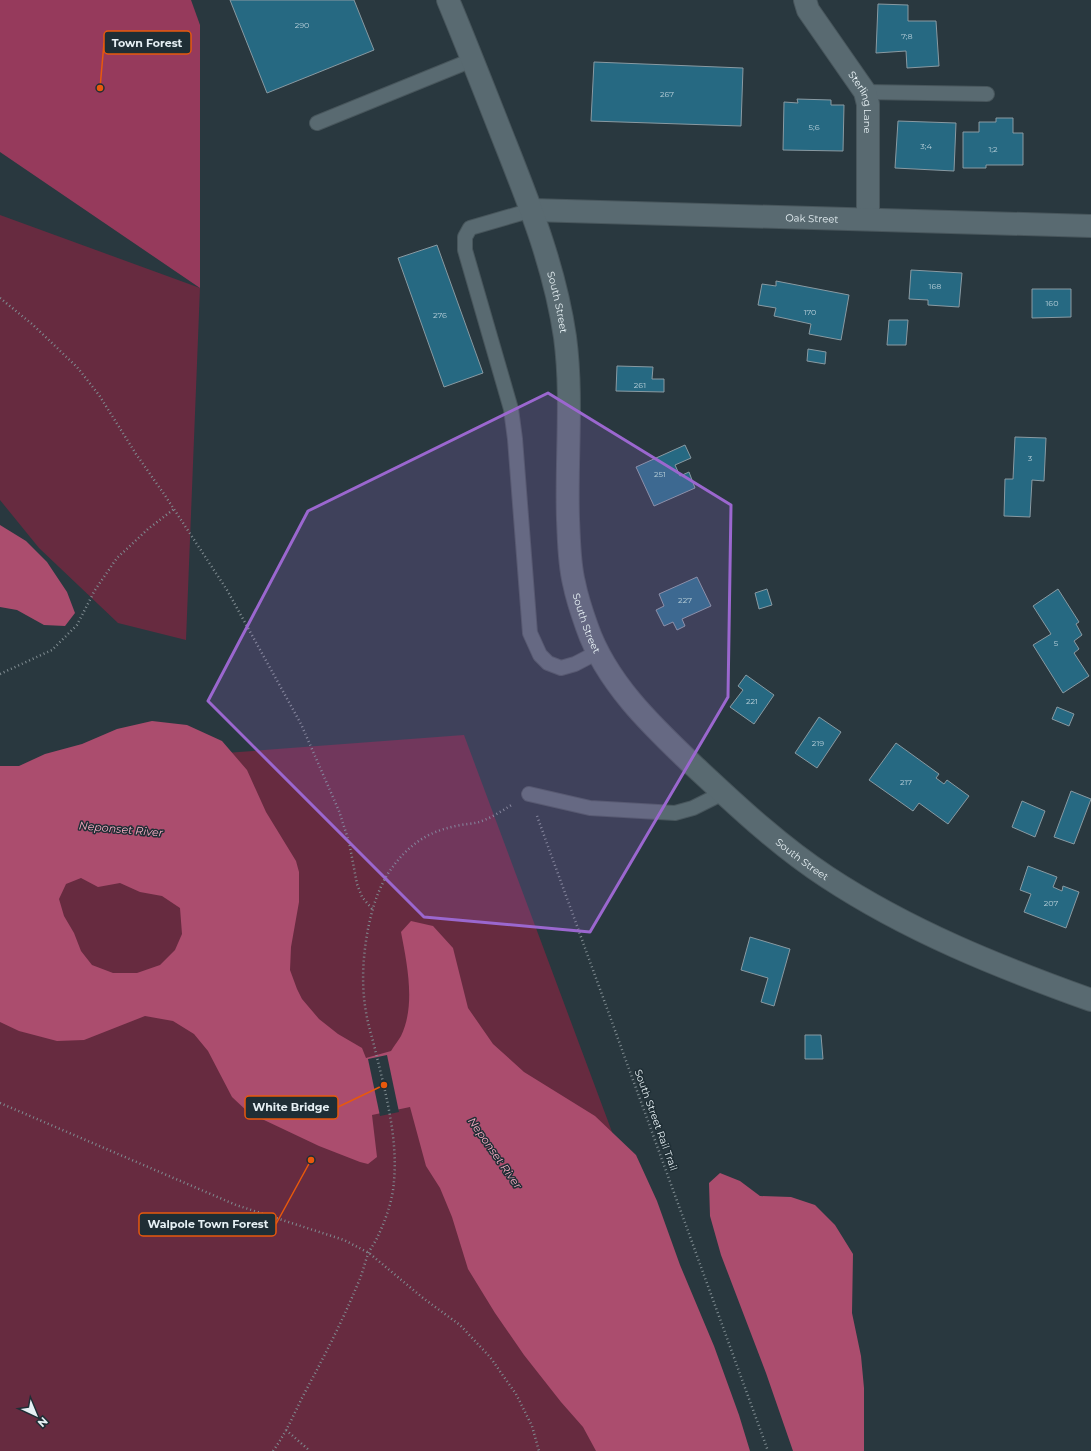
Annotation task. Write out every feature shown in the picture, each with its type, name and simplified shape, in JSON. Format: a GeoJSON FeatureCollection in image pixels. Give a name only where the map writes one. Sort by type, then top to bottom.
{"type":"FeatureCollection","features":[{"type":"Feature","properties":{"kind":"street","name":"South Street"},"geometry":{"type":"LineString","coordinates":[[448,0],[532,210],[546,250],[556,290],[565,338],[568,383],[569,434],[567,487],[568,522],[573,582],[587,630],[607,670],[638,710],[670,744],[776,839],[824,876],[904,923],[947,944],[1033,979],[1091,1000]]}},
{"type":"Feature","properties":{"kind":"street","name":"Sterling Lane"},"geometry":{"type":"LineString","coordinates":[[805,0],[808,10],[865,92],[868,104],[868,219]]}},
{"type":"Feature","properties":{"kind":"street","name":"Oak Street"},"geometry":{"type":"LineString","coordinates":[[532,210],[1091,226]]}},
{"type":"Feature","properties":{"kind":"lane"},"geometry":{"type":"LineString","coordinates":[[317,123],[472,60]]}},
{"type":"Feature","properties":{"kind":"lane"},"geometry":{"type":"LineString","coordinates":[[865,92],[987,94]]}},
{"type":"Feature","properties":{"kind":"lane"},"geometry":{"type":"LineString","coordinates":[[532,210],[470,228],[465,238],[465,250],[511,409],[515,439],[530,633],[540,654],[548,662],[561,668],[575,664],[598,652]]}},
{"type":"Feature","properties":{"kind":"lane"},"geometry":{"type":"LineString","coordinates":[[529,794],[590,808],[675,813],[693,808],[723,793]]}},
{"type":"Feature","properties":{"kind":"path"},"geometry":{"type":"LineString","coordinates":[[0,298],[32,324],[77,368],[99,396],[227,590],[301,724],[339,811],[349,842],[356,884],[362,897],[373,911]]}},
{"type":"Feature","properties":{"kind":"path"},"geometry":{"type":"LineString","coordinates":[[0,674],[52,650],[78,626],[96,590],[117,558],[148,529],[174,509]]}},
{"type":"Feature","properties":{"kind":"path"},"geometry":{"type":"LineString","coordinates":[[273,1451],[286,1430],[340,1325],[369,1253],[386,1216],[394,1183],[395,1166],[391,1120],[366,1012],[363,980],[364,950],[378,892],[390,872],[417,842],[428,834],[458,825],[478,822],[494,816],[529,794]]}},
{"type":"Feature","properties":{"kind":"path","name":"South Street Rail Trail"},"geometry":{"type":"LineString","coordinates":[[529,794],[768,1451]]}},
{"type":"Feature","properties":{"kind":"path"},"geometry":{"type":"LineString","coordinates":[[0,1103],[236,1205],[344,1240],[369,1253],[423,1298],[460,1325],[490,1357],[516,1394],[532,1426],[539,1451]]}},
{"type":"Feature","properties":{"kind":"path"},"geometry":{"type":"LineString","coordinates":[[286,1430],[310,1451]]}},
{"type":"Feature","properties":{"kind":"highlighted area"},"geometry":{"type":"Polygon","coordinates":[[[548,393],[731,505],[728,697],[590,932],[424,917],[208,701],[308,511],[548,393]]]}},
{"type":"Feature","properties":{"kind":"shaded area"},"geometry":{"type":"Polygon","coordinates":[[[0,0],[191,0],[200,25],[200,288],[0,152],[0,0]]]}},
{"type":"Feature","properties":{"kind":"shaded area"},"geometry":{"type":"Polygon","coordinates":[[[0,215],[200,288],[186,640],[118,623],[39,548],[0,500],[0,215]]]}},
{"type":"Feature","properties":{"kind":"shaded area"},"geometry":{"type":"Polygon","coordinates":[[[464,735],[731,1451],[0,1451],[0,869],[65,765],[464,735]]]}},
{"type":"Feature","properties":{"kind":"water"},"geometry":{"type":"Polygon","coordinates":[[[0,525],[26,541],[47,562],[67,592],[75,613],[65,626],[44,625],[17,610],[0,607],[0,525]]]}},
{"type":"Feature","properties":{"kind":"water","name":"Neponset River"},"geometry":{"type":"Polygon","coordinates":[[[152,721],[187,725],[222,741],[247,770],[266,812],[296,861],[299,872],[299,902],[291,947],[290,970],[297,989],[302,999],[319,1019],[338,1034],[362,1048],[366,1058],[391,1051],[401,1036],[406,1024],[409,984],[401,932],[411,921],[433,926],[453,948],[468,1008],[493,1044],[524,1072],[595,1116],[636,1155],[657,1201],[680,1265],[714,1346],[739,1415],[750,1451],[596,1451],[583,1427],[524,1355],[495,1313],[468,1269],[452,1217],[440,1188],[426,1166],[410,1107],[372,1115],[377,1157],[368,1164],[319,1146],[249,1113],[232,1097],[208,1051],[194,1034],[173,1021],[145,1016],[84,1040],[57,1041],[19,1031],[0,1022],[0,766],[19,766],[45,754],[82,744],[117,729],[152,721]],[[81,878],[66,884],[59,899],[64,916],[74,933],[81,951],[92,965],[113,973],[137,973],[160,965],[175,950],[182,934],[180,908],[162,896],[140,892],[120,883],[98,887],[81,878]]]}},
{"type":"Feature","properties":{"kind":"water"},"geometry":{"type":"Polygon","coordinates":[[[720,1173],[740,1181],[760,1196],[791,1197],[815,1205],[835,1225],[853,1254],[852,1313],[861,1356],[864,1388],[864,1451],[793,1451],[766,1373],[721,1255],[710,1216],[709,1183],[720,1173]]]}},
{"type":"Feature","properties":{"kind":"pier"},"geometry":{"type":"Polygon","coordinates":[[[387,1055],[399,1112],[380,1116],[368,1059],[387,1055]]]}},
{"type":"Feature","properties":{"kind":"building"},"geometry":{"type":"Polygon","coordinates":[[[230,0],[354,0],[374,50],[267,93],[230,0]]]}},
{"type":"Feature","properties":{"kind":"building"},"geometry":{"type":"Polygon","coordinates":[[[878,4],[908,5],[908,21],[936,21],[939,66],[907,68],[906,51],[876,53],[878,4]]]}},
{"type":"Feature","properties":{"kind":"building"},"geometry":{"type":"Polygon","coordinates":[[[594,62],[743,68],[741,126],[591,121],[594,62]]]}},
{"type":"Feature","properties":{"kind":"building"},"geometry":{"type":"Polygon","coordinates":[[[797,99],[831,100],[831,105],[844,105],[843,151],[783,150],[784,102],[798,103],[797,99]]]}},
{"type":"Feature","properties":{"kind":"building"},"geometry":{"type":"Polygon","coordinates":[[[996,118],[1013,118],[1013,133],[1023,133],[1023,165],[986,165],[986,168],[963,168],[963,132],[979,132],[979,122],[996,122],[996,118]]]}},
{"type":"Feature","properties":{"kind":"building"},"geometry":{"type":"Polygon","coordinates":[[[898,121],[956,123],[954,171],[895,168],[898,121]]]}},
{"type":"Feature","properties":{"kind":"building"},"geometry":{"type":"Polygon","coordinates":[[[437,245],[483,373],[444,387],[398,258],[437,245]]]}},
{"type":"Feature","properties":{"kind":"building"},"geometry":{"type":"Polygon","coordinates":[[[911,270],[962,273],[959,307],[928,305],[928,300],[909,299],[911,270]]]}},
{"type":"Feature","properties":{"kind":"building"},"geometry":{"type":"Polygon","coordinates":[[[776,281],[849,295],[841,340],[809,334],[811,324],[774,316],[776,308],[758,305],[762,284],[776,286],[776,281]]]}},
{"type":"Feature","properties":{"kind":"building"},"geometry":{"type":"Polygon","coordinates":[[[1032,289],[1071,289],[1071,317],[1032,318],[1032,289]]]}},
{"type":"Feature","properties":{"kind":"building"},"geometry":{"type":"Polygon","coordinates":[[[889,320],[908,320],[906,345],[887,345],[889,320]]]}},
{"type":"Feature","properties":{"kind":"building"},"geometry":{"type":"Polygon","coordinates":[[[808,349],[826,352],[825,364],[807,361],[808,349]]]}},
{"type":"Feature","properties":{"kind":"building"},"geometry":{"type":"Polygon","coordinates":[[[617,366],[653,367],[652,379],[664,379],[664,392],[616,391],[617,366]]]}},
{"type":"Feature","properties":{"kind":"building"},"geometry":{"type":"Polygon","coordinates":[[[1015,437],[1046,438],[1044,481],[1032,480],[1030,517],[1004,516],[1005,479],[1013,479],[1015,437]]]}},
{"type":"Feature","properties":{"kind":"building"},"geometry":{"type":"Polygon","coordinates":[[[685,445],[691,458],[675,465],[680,476],[689,472],[695,488],[654,506],[636,467],[685,445]]]}},
{"type":"Feature","properties":{"kind":"building"},"geometry":{"type":"Polygon","coordinates":[[[697,577],[711,606],[682,619],[685,626],[677,630],[673,622],[664,626],[656,610],[664,606],[659,594],[697,577]]]}},
{"type":"Feature","properties":{"kind":"building"},"geometry":{"type":"Polygon","coordinates":[[[767,589],[772,605],[759,609],[755,593],[767,589]]]}},
{"type":"Feature","properties":{"kind":"building"},"geometry":{"type":"Polygon","coordinates":[[[1058,589],[1079,622],[1076,624],[1082,635],[1074,641],[1079,649],[1074,653],[1089,676],[1063,693],[1033,645],[1051,634],[1033,606],[1058,589]]]}},
{"type":"Feature","properties":{"kind":"building"},"geometry":{"type":"Polygon","coordinates":[[[746,675],[774,695],[754,724],[730,707],[743,690],[738,686],[746,675]]]}},
{"type":"Feature","properties":{"kind":"building"},"geometry":{"type":"Polygon","coordinates":[[[1057,707],[1074,714],[1069,726],[1052,719],[1057,707]]]}},
{"type":"Feature","properties":{"kind":"building"},"geometry":{"type":"Polygon","coordinates":[[[819,717],[841,732],[817,768],[795,753],[819,717]]]}},
{"type":"Feature","properties":{"kind":"building"},"geometry":{"type":"Polygon","coordinates":[[[896,743],[939,774],[936,778],[944,784],[947,780],[969,796],[948,824],[919,803],[913,811],[869,780],[896,743]]]}},
{"type":"Feature","properties":{"kind":"building"},"geometry":{"type":"Polygon","coordinates":[[[1071,791],[1091,799],[1074,844],[1054,837],[1071,791]]]}},
{"type":"Feature","properties":{"kind":"building"},"geometry":{"type":"Polygon","coordinates":[[[1022,801],[1045,811],[1035,837],[1012,827],[1022,801]]]}},
{"type":"Feature","properties":{"kind":"building"},"geometry":{"type":"Polygon","coordinates":[[[1028,866],[1057,877],[1053,887],[1062,891],[1063,886],[1079,892],[1066,928],[1024,912],[1031,894],[1020,890],[1028,866]]]}},
{"type":"Feature","properties":{"kind":"building"},"geometry":{"type":"Polygon","coordinates":[[[750,937],[790,949],[774,1006],[761,1002],[768,978],[741,970],[750,937]]]}},
{"type":"Feature","properties":{"kind":"building"},"geometry":{"type":"Polygon","coordinates":[[[805,1035],[821,1035],[823,1059],[805,1059],[805,1035]]]}},
{"type":"Feature","properties":{"kind":"place","name":"Town Forest"},"geometry":{"type":"Point","coordinates":[100,88]}},
{"type":"Feature","properties":{"kind":"place","name":"White Bridge"},"geometry":{"type":"Point","coordinates":[384,1085]}},
{"type":"Feature","properties":{"kind":"place","name":"Walpole Town Forest"},"geometry":{"type":"Point","coordinates":[311,1160]}}]}
